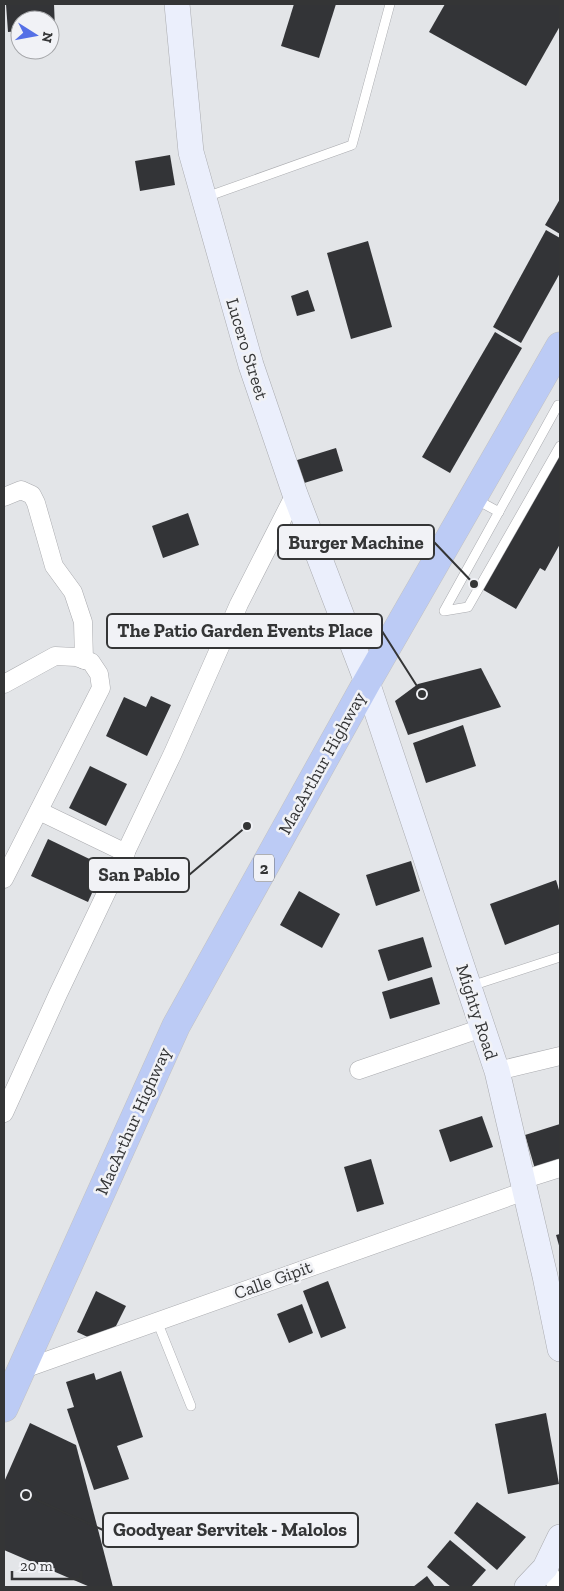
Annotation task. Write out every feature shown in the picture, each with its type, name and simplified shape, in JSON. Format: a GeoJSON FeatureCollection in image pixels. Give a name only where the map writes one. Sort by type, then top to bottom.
{"type":"FeatureCollection","features":[{"type":"Feature","properties":{"kind":"highway","name":"MacArthur Highway"},"geometry":{"type":"LineString","coordinates":[[6,1400],[176,1026],[367,682],[560,346]]}},
{"type":"Feature","properties":{"kind":"street","name":"Lucero Street"},"geometry":{"type":"LineString","coordinates":[[178,4],[191,152],[251,365],[295,494],[367,682]]}},
{"type":"Feature","properties":{"kind":"street"},"geometry":{"type":"LineString","coordinates":[[4,497],[21,490],[32,495],[36,503],[54,566],[73,592],[83,622],[84,660]]}},
{"type":"Feature","properties":{"kind":"street"},"geometry":{"type":"LineString","coordinates":[[4,1113],[58,994],[173,753],[239,604],[295,494]]}},
{"type":"Feature","properties":{"kind":"street"},"geometry":{"type":"LineString","coordinates":[[4,684],[55,656],[76,657],[91,662],[99,674],[101,688],[4,878]]}},
{"type":"Feature","properties":{"kind":"street","name":"Mighty Road"},"geometry":{"type":"LineString","coordinates":[[367,682],[497,1071],[523,1186],[552,1274],[560,1349]]}},
{"type":"Feature","properties":{"kind":"street"},"geometry":{"type":"LineString","coordinates":[[38,811],[126,853]]}},
{"type":"Feature","properties":{"kind":"street"},"geometry":{"type":"LineString","coordinates":[[359,1070],[482,1028]]}},
{"type":"Feature","properties":{"kind":"street"},"geometry":{"type":"LineString","coordinates":[[497,1071],[560,1056]]}},
{"type":"Feature","properties":{"kind":"street","name":"Calle Gipit"},"geometry":{"type":"LineString","coordinates":[[21,1370],[157,1322],[523,1186],[560,1168]]}},
{"type":"Feature","properties":{"kind":"street"},"geometry":{"type":"LineString","coordinates":[[527,1587],[552,1578],[560,1537]]}},
{"type":"Feature","properties":{"kind":"lane"},"geometry":{"type":"LineString","coordinates":[[204,198],[352,145],[390,4]]}},
{"type":"Feature","properties":{"kind":"lane"},"geometry":{"type":"LineString","coordinates":[[560,408],[558,405],[444,611],[468,607],[560,446]]}},
{"type":"Feature","properties":{"kind":"lane"},"geometry":{"type":"LineString","coordinates":[[472,498],[499,512]]}},
{"type":"Feature","properties":{"kind":"lane"},"geometry":{"type":"LineString","coordinates":[[469,987],[560,957]]}},
{"type":"Feature","properties":{"kind":"lane"},"geometry":{"type":"LineString","coordinates":[[157,1322],[191,1406]]}},
{"type":"Feature","properties":{"kind":"building"},"geometry":{"type":"Polygon","coordinates":[[[6,4],[54,4],[54,10],[10,10],[10,32],[8,32],[6,4]]]}},
{"type":"Feature","properties":{"kind":"building"},"geometry":{"type":"Polygon","coordinates":[[[294,4],[336,4],[319,58],[281,46],[294,4]]]}},
{"type":"Feature","properties":{"kind":"building"},"geometry":{"type":"Polygon","coordinates":[[[445,4],[560,4],[560,26],[526,86],[429,32],[445,4]]]}},
{"type":"Feature","properties":{"kind":"building"},"geometry":{"type":"Polygon","coordinates":[[[170,155],[175,185],[140,191],[135,161],[170,155]]]}},
{"type":"Feature","properties":{"kind":"building"},"geometry":{"type":"Polygon","coordinates":[[[560,199],[560,234],[545,225],[560,199]]]}},
{"type":"Feature","properties":{"kind":"building"},"geometry":{"type":"Polygon","coordinates":[[[546,230],[560,238],[560,273],[521,343],[493,327],[546,230]]]}},
{"type":"Feature","properties":{"kind":"building"},"geometry":{"type":"Polygon","coordinates":[[[368,241],[392,327],[351,339],[327,253],[368,241]]]}},
{"type":"Feature","properties":{"kind":"building"},"geometry":{"type":"Polygon","coordinates":[[[308,290],[315,311],[297,316],[291,296],[308,290]]]}},
{"type":"Feature","properties":{"kind":"building"},"geometry":{"type":"Polygon","coordinates":[[[495,332],[522,348],[450,473],[422,457],[495,332]]]}},
{"type":"Feature","properties":{"kind":"building"},"geometry":{"type":"Polygon","coordinates":[[[336,448],[343,471],[301,484],[294,461],[336,448]]]}},
{"type":"Feature","properties":{"kind":"building"},"geometry":{"type":"Polygon","coordinates":[[[560,450],[560,544],[545,571],[540,568],[516,609],[480,588],[560,450]]]}},
{"type":"Feature","properties":{"kind":"building"},"geometry":{"type":"Polygon","coordinates":[[[188,513],[199,545],[163,558],[152,526],[188,513]]]}},
{"type":"Feature","properties":{"kind":"building"},"geometry":{"type":"Polygon","coordinates":[[[481,668],[501,707],[408,735],[395,701],[418,684],[481,668]]]}},
{"type":"Feature","properties":{"kind":"building"},"geometry":{"type":"Polygon","coordinates":[[[151,696],[171,705],[147,756],[106,736],[124,697],[146,707],[151,696]]]}},
{"type":"Feature","properties":{"kind":"building"},"geometry":{"type":"Polygon","coordinates":[[[463,725],[476,766],[426,783],[413,743],[463,725]]]}},
{"type":"Feature","properties":{"kind":"building"},"geometry":{"type":"Polygon","coordinates":[[[90,766],[127,784],[106,826],[69,808],[90,766]]]}},
{"type":"Feature","properties":{"kind":"building"},"geometry":{"type":"Polygon","coordinates":[[[48,839],[104,866],[88,902],[31,876],[48,839]]]}},
{"type":"Feature","properties":{"kind":"building"},"geometry":{"type":"Polygon","coordinates":[[[411,861],[420,891],[376,906],[366,875],[411,861]]]}},
{"type":"Feature","properties":{"kind":"building"},"geometry":{"type":"Polygon","coordinates":[[[556,880],[560,893],[560,924],[505,945],[490,904],[556,880]]]}},
{"type":"Feature","properties":{"kind":"building"},"geometry":{"type":"Polygon","coordinates":[[[299,891],[340,914],[322,948],[280,925],[299,891]]]}},
{"type":"Feature","properties":{"kind":"building"},"geometry":{"type":"Polygon","coordinates":[[[423,937],[432,967],[388,981],[378,950],[423,937]]]}},
{"type":"Feature","properties":{"kind":"building"},"geometry":{"type":"Polygon","coordinates":[[[432,977],[440,1004],[390,1019],[382,992],[432,977]]]}},
{"type":"Feature","properties":{"kind":"building"},"geometry":{"type":"Polygon","coordinates":[[[482,1116],[493,1147],[450,1162],[439,1130],[482,1116]]]}},
{"type":"Feature","properties":{"kind":"building"},"geometry":{"type":"Polygon","coordinates":[[[560,1124],[560,1161],[535,1169],[525,1135],[560,1124]]]}},
{"type":"Feature","properties":{"kind":"building"},"geometry":{"type":"Polygon","coordinates":[[[371,1159],[384,1204],[357,1212],[344,1167],[371,1159]]]}},
{"type":"Feature","properties":{"kind":"building"},"geometry":{"type":"Polygon","coordinates":[[[560,1234],[560,1249],[556,1235],[560,1234]]]}},
{"type":"Feature","properties":{"kind":"building"},"geometry":{"type":"Polygon","coordinates":[[[328,1281],[346,1328],[321,1338],[303,1291],[328,1281]]]}},
{"type":"Feature","properties":{"kind":"building"},"geometry":{"type":"Polygon","coordinates":[[[96,1291],[126,1306],[116,1326],[92,1339],[77,1332],[96,1291]]]}},
{"type":"Feature","properties":{"kind":"building"},"geometry":{"type":"Polygon","coordinates":[[[302,1304],[313,1333],[289,1343],[277,1314],[302,1304]]]}},
{"type":"Feature","properties":{"kind":"building"},"geometry":{"type":"Polygon","coordinates":[[[121,1371],[143,1437],[117,1446],[129,1479],[94,1490],[67,1409],[74,1407],[66,1382],[94,1373],[96,1380],[121,1371]]]}},
{"type":"Feature","properties":{"kind":"building"},"geometry":{"type":"Polygon","coordinates":[[[546,1413],[559,1484],[508,1494],[495,1424],[546,1413]]]}},
{"type":"Feature","properties":{"kind":"building"},"geometry":{"type":"Polygon","coordinates":[[[30,1423],[76,1445],[113,1587],[90,1587],[4,1550],[4,1482],[30,1423]]]}},
{"type":"Feature","properties":{"kind":"building"},"geometry":{"type":"Polygon","coordinates":[[[477,1502],[526,1537],[497,1570],[454,1533],[477,1502]]]}},
{"type":"Feature","properties":{"kind":"building"},"geometry":{"type":"Polygon","coordinates":[[[450,1540],[486,1570],[471,1587],[451,1587],[427,1567],[450,1540]]]}},
{"type":"Feature","properties":{"kind":"building"},"geometry":{"type":"Polygon","coordinates":[[[427,1576],[435,1587],[413,1587],[427,1576]]]}},
{"type":"Feature","properties":{"kind":"place","name":"Burger Machine"},"geometry":{"type":"Point","coordinates":[474,584]}},
{"type":"Feature","properties":{"kind":"place","name":"The Patio Garden Events Place"},"geometry":{"type":"Point","coordinates":[422,694]}},
{"type":"Feature","properties":{"kind":"place","name":"San Pablo"},"geometry":{"type":"Point","coordinates":[247,826]}},
{"type":"Feature","properties":{"kind":"place","name":"Goodyear Servitek - Malolos"},"geometry":{"type":"Point","coordinates":[26,1495]}}]}
